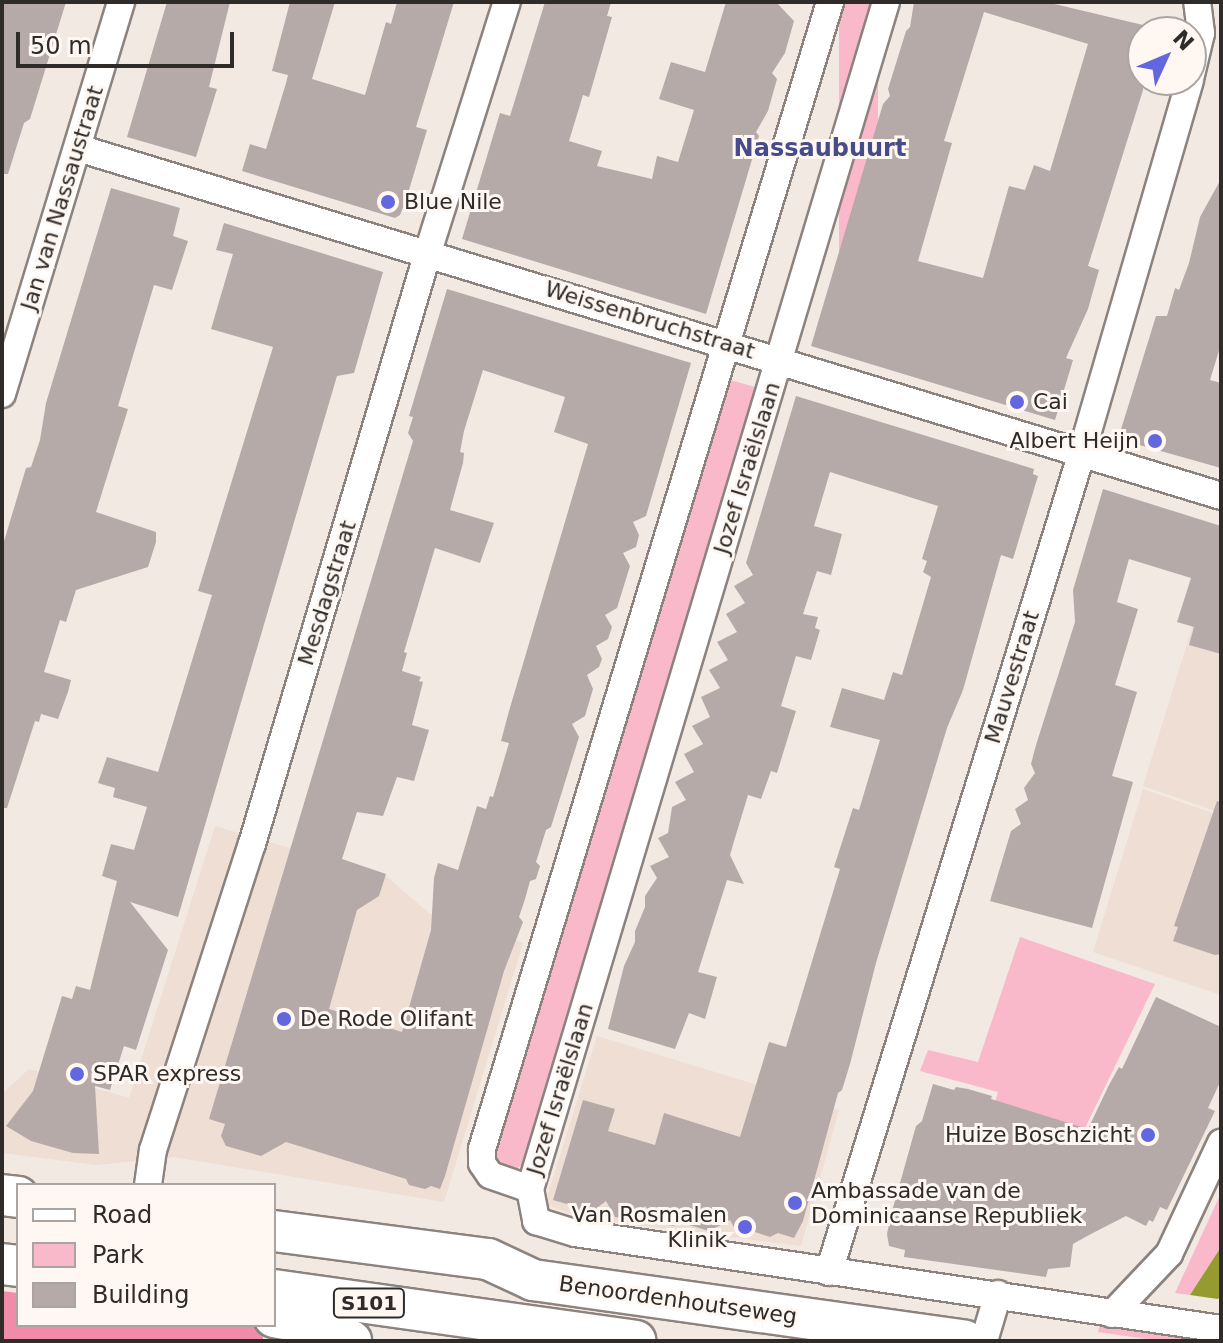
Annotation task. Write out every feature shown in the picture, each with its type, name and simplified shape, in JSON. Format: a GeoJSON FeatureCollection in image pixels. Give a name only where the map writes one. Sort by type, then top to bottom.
{"type":"FeatureCollection","features":[{"type":"Feature","properties":{"kind":"main road","name":"Benoordenhoutseweg"},"geometry":{"type":"LineString","coordinates":[[276,1231],[488,1259],[533,1280],[965,1341]]}},
{"type":"Feature","properties":{"kind":"main road"},"geometry":{"type":"LineString","coordinates":[[398,1247],[441,1285],[461,1327],[533,1280]]}},
{"type":"Feature","properties":{"kind":"main road","name":"S101"},"geometry":{"type":"LineString","coordinates":[[276,1290],[461,1327],[635,1341]]}},
{"type":"Feature","properties":{"kind":"main road"},"geometry":{"type":"LineString","coordinates":[[276,1317],[330,1328],[351,1341]]}},
{"type":"Feature","properties":{"kind":"street","name":"Jan van Nassaustraat"},"geometry":{"type":"LineString","coordinates":[[2,394],[121,2]]}},
{"type":"Feature","properties":{"kind":"street","name":"Mesdagstraat"},"geometry":{"type":"LineString","coordinates":[[148,1183],[153,1150],[252,844],[428,252],[507,2]]}},
{"type":"Feature","properties":{"kind":"street","name":"Jozef Israëlslaan"},"geometry":{"type":"LineString","coordinates":[[830,2],[482,1149],[482,1163],[490,1175],[530,1189],[886,2]]}},
{"type":"Feature","properties":{"kind":"street","name":"Mauvestraat"},"geometry":{"type":"LineString","coordinates":[[829,1272],[1082,452],[1185,96]]}},
{"type":"Feature","properties":{"kind":"street","name":"Weissenbruchstraat"},"geometry":{"type":"LineString","coordinates":[[78,148],[780,359],[1221,496]]}},
{"type":"Feature","properties":{"kind":"street"},"geometry":{"type":"LineString","coordinates":[[1112,1314],[1169,1254],[1221,1143]]}},
{"type":"Feature","properties":{"kind":"street"},"geometry":{"type":"LineString","coordinates":[[530,1189],[536,1221],[575,1233],[1221,1329]]}},
{"type":"Feature","properties":{"kind":"street"},"geometry":{"type":"LineString","coordinates":[[984,1341],[998,1294]]}},
{"type":"Feature","properties":{"kind":"shaded area"},"geometry":{"type":"Polygon","coordinates":[[[1195,618],[1221,626],[1221,813],[1143,786],[1195,618]]]}},
{"type":"Feature","properties":{"kind":"shaded area"},"geometry":{"type":"Polygon","coordinates":[[[1143,789],[1221,816],[1221,995],[1093,952],[1143,789]]]}},
{"type":"Feature","properties":{"kind":"shaded area"},"geometry":{"type":"Polygon","coordinates":[[[215,826],[387,877],[430,914],[523,943],[444,1202],[174,1157],[96,1165],[2,1153],[2,1094],[29,1069],[129,1098],[215,826]]]}},
{"type":"Feature","properties":{"kind":"shaded area"},"geometry":{"type":"Polygon","coordinates":[[[597,1036],[839,1110],[801,1246],[582,1218],[545,1204],[597,1036]]]}},
{"type":"Feature","properties":{"kind":"shaded area"},"geometry":{"type":"Polygon","coordinates":[[[1221,1247],[1221,1295],[1218,1299],[1190,1295],[1221,1247]]]}},
{"type":"Feature","properties":{"kind":"shaded area"},"geometry":{"type":"Polygon","coordinates":[[[2,1291],[16,1293],[16,1327],[263,1328],[263,1341],[2,1341],[2,1291]]]}},
{"type":"Feature","properties":{"kind":"green space"},"geometry":{"type":"Polygon","coordinates":[[[839,2],[878,2],[878,329],[839,329],[839,2]]]}},
{"type":"Feature","properties":{"kind":"green space"},"geometry":{"type":"Polygon","coordinates":[[[723,378],[762,389],[526,1162],[516,1169],[505,1167],[493,1156],[723,378]]]}},
{"type":"Feature","properties":{"kind":"green space"},"geometry":{"type":"Polygon","coordinates":[[[1020,937],[1155,984],[1085,1128],[1028,1161],[979,1153],[998,1092],[920,1071],[928,1050],[978,1062],[1020,937]]]}},
{"type":"Feature","properties":{"kind":"green space"},"geometry":{"type":"Polygon","coordinates":[[[1221,1193],[1221,1247],[1190,1295],[1175,1293],[1221,1193]]]}},
{"type":"Feature","properties":{"kind":"green space"},"geometry":{"type":"Polygon","coordinates":[[[1100,1323],[1221,1341],[1161,1341],[1098,1332],[1100,1323]]]}},
{"type":"Feature","properties":{"kind":"building"},"geometry":{"type":"Polygon","coordinates":[[[2,2],[66,2],[30,119],[24,123],[8,174],[2,174],[2,2]]]}},
{"type":"Feature","properties":{"kind":"building"},"geometry":{"type":"Polygon","coordinates":[[[167,2],[230,2],[209,87],[217,89],[196,157],[127,137],[167,2]]]}},
{"type":"Feature","properties":{"kind":"building"},"geometry":{"type":"Polygon","coordinates":[[[290,2],[335,2],[312,79],[365,95],[386,22],[391,24],[397,2],[454,2],[416,127],[427,130],[406,200],[400,215],[395,218],[242,171],[250,144],[266,149],[286,83],[288,75],[272,71],[290,2]]]}},
{"type":"Feature","properties":{"kind":"building"},"geometry":{"type":"Polygon","coordinates":[[[545,2],[611,2],[607,16],[612,17],[589,97],[583,95],[569,141],[602,151],[597,166],[652,179],[657,156],[678,162],[694,110],[659,99],[671,62],[705,72],[726,2],[776,2],[794,21],[785,53],[772,73],[777,79],[768,111],[756,132],[759,136],[706,314],[462,239],[500,113],[510,116],[545,2]]]}},
{"type":"Feature","properties":{"kind":"building"},"geometry":{"type":"Polygon","coordinates":[[[914,2],[1046,2],[1127,21],[1127,96],[1141,96],[1088,266],[1099,270],[1088,309],[1066,358],[1073,360],[1055,420],[811,346],[883,104],[890,96],[888,89],[906,31],[910,27],[914,2]],[[984,12],[944,141],[952,143],[918,261],[983,278],[1009,186],[1025,190],[1034,165],[1050,171],[1088,44],[984,12]]]}},
{"type":"Feature","properties":{"kind":"building"},"geometry":{"type":"Polygon","coordinates":[[[1221,179],[1221,344],[1210,380],[1221,383],[1221,468],[1118,439],[1156,316],[1167,316],[1175,288],[1179,290],[1189,263],[1200,217],[1221,179]]]}},
{"type":"Feature","properties":{"kind":"building"},"geometry":{"type":"Polygon","coordinates":[[[111,188],[180,208],[173,236],[188,241],[172,290],[154,285],[118,406],[128,409],[96,512],[156,532],[156,542],[148,567],[76,590],[66,622],[60,620],[44,672],[71,680],[68,692],[58,719],[41,714],[39,722],[35,721],[7,808],[2,808],[2,548],[26,468],[31,467],[40,440],[46,403],[111,188]]]}},
{"type":"Feature","properties":{"kind":"building"},"geometry":{"type":"Polygon","coordinates":[[[224,223],[383,272],[354,373],[337,376],[178,917],[130,902],[168,950],[136,1050],[124,1046],[110,1090],[95,1086],[99,1154],[73,1153],[31,1141],[6,1126],[33,1091],[62,996],[72,999],[76,986],[90,990],[117,881],[102,876],[111,844],[134,850],[147,807],[113,797],[115,788],[98,783],[107,757],[158,772],[212,595],[198,591],[273,347],[211,329],[233,254],[216,250],[224,223]]]}},
{"type":"Feature","properties":{"kind":"building"},"geometry":{"type":"Polygon","coordinates":[[[447,289],[691,363],[646,516],[633,522],[639,535],[636,547],[623,553],[630,566],[617,608],[605,615],[612,627],[608,639],[596,646],[602,659],[599,667],[587,675],[593,689],[585,716],[572,724],[579,737],[551,827],[546,830],[536,862],[540,866],[536,879],[530,881],[519,917],[523,922],[504,971],[440,1189],[409,1185],[406,1179],[286,1142],[261,1156],[226,1146],[221,1136],[225,1124],[209,1119],[413,441],[408,433],[413,417],[409,416],[447,289]],[[483,370],[464,431],[460,452],[464,453],[463,463],[450,510],[494,523],[480,563],[435,548],[404,652],[407,653],[402,671],[421,677],[419,681],[423,682],[412,725],[429,730],[414,781],[397,777],[383,816],[357,812],[342,859],[386,874],[379,896],[357,910],[329,1009],[402,1032],[431,930],[434,878],[438,863],[458,870],[477,806],[486,809],[490,796],[493,797],[509,743],[501,741],[509,711],[588,444],[554,432],[565,397],[483,370]]]}},
{"type":"Feature","properties":{"kind":"building"},"geometry":{"type":"Polygon","coordinates":[[[796,396],[1034,469],[1033,474],[1038,476],[1013,559],[1001,555],[963,690],[947,728],[876,963],[850,1064],[842,1090],[838,1093],[803,1221],[794,1238],[778,1233],[770,1237],[755,1232],[749,1236],[737,1233],[730,1220],[709,1231],[676,1221],[674,1226],[657,1223],[645,1206],[631,1220],[615,1217],[606,1201],[589,1214],[576,1212],[570,1205],[553,1200],[583,1100],[615,1109],[608,1131],[655,1145],[664,1113],[740,1137],[769,1042],[786,1047],[840,869],[834,867],[853,808],[859,810],[880,740],[830,727],[842,688],[884,700],[893,672],[902,675],[931,577],[923,572],[927,561],[922,559],[938,506],[830,472],[814,526],[842,534],[831,575],[817,571],[803,614],[818,617],[815,628],[820,630],[811,660],[796,656],[781,706],[796,711],[777,773],[771,771],[761,799],[748,795],[730,855],[744,884],[727,880],[698,972],[717,977],[705,1019],[689,1013],[675,1049],[608,1029],[624,966],[645,907],[645,896],[657,878],[650,866],[669,857],[658,838],[668,833],[672,807],[686,800],[675,782],[694,772],[684,754],[703,744],[692,726],[710,717],[701,697],[720,688],[709,670],[728,660],[717,642],[737,632],[726,614],[745,603],[734,586],[753,575],[746,563],[796,396]]]}},
{"type":"Feature","properties":{"kind":"building"},"geometry":{"type":"Polygon","coordinates":[[[1103,489],[1221,526],[1221,654],[1189,645],[1194,627],[1177,622],[1191,578],[1129,559],[1117,602],[1138,609],[1115,685],[1137,692],[1112,776],[1133,782],[1092,928],[990,901],[1011,831],[1021,824],[1015,809],[1028,800],[1024,788],[1035,773],[1031,764],[1036,745],[1075,622],[1073,590],[1103,489]]]}},
{"type":"Feature","properties":{"kind":"building"},"geometry":{"type":"Polygon","coordinates":[[[1217,801],[1221,802],[1221,954],[1215,955],[1173,941],[1178,927],[1174,926],[1217,801]]]}},
{"type":"Feature","properties":{"kind":"building","name":"Huize Boschzicht"},"geometry":{"type":"Polygon","coordinates":[[[1156,997],[1221,1027],[1221,1080],[1208,1108],[1215,1111],[1167,1210],[1160,1207],[1153,1222],[1149,1220],[1146,1226],[1126,1216],[1089,1235],[1073,1244],[1070,1267],[1048,1269],[1046,1277],[904,1257],[905,1250],[889,1246],[887,1234],[891,1215],[916,1126],[922,1121],[933,1084],[954,1090],[956,1087],[968,1089],[1088,1129],[1119,1067],[1122,1069],[1156,997]]]}},
{"type":"Feature","properties":{"kind":"place","name":"Blue Nile"},"geometry":{"type":"Point","coordinates":[388,202]}},
{"type":"Feature","properties":{"kind":"place","name":"Cai"},"geometry":{"type":"Point","coordinates":[1017,402]}},
{"type":"Feature","properties":{"kind":"place","name":"Albert Heijn"},"geometry":{"type":"Point","coordinates":[1155,441]}},
{"type":"Feature","properties":{"kind":"place","name":"De Rode Olifant"},"geometry":{"type":"Point","coordinates":[284,1019]}},
{"type":"Feature","properties":{"kind":"place","name":"SPAR express"},"geometry":{"type":"Point","coordinates":[77,1074]}},
{"type":"Feature","properties":{"kind":"place","name":"Huize Boschzicht"},"geometry":{"type":"Point","coordinates":[1148,1135]}},
{"type":"Feature","properties":{"kind":"place","name":"Ambassade van de Dominicaanse Republiek"},"geometry":{"type":"Point","coordinates":[795,1203]}},
{"type":"Feature","properties":{"kind":"place","name":"Van Rosmalen Klinik"},"geometry":{"type":"Point","coordinates":[745,1227]}},
{"type":"Feature","properties":{"kind":"district","name":"Nassaubuurt"},"geometry":{"type":"Point","coordinates":[820,149]}}]}
